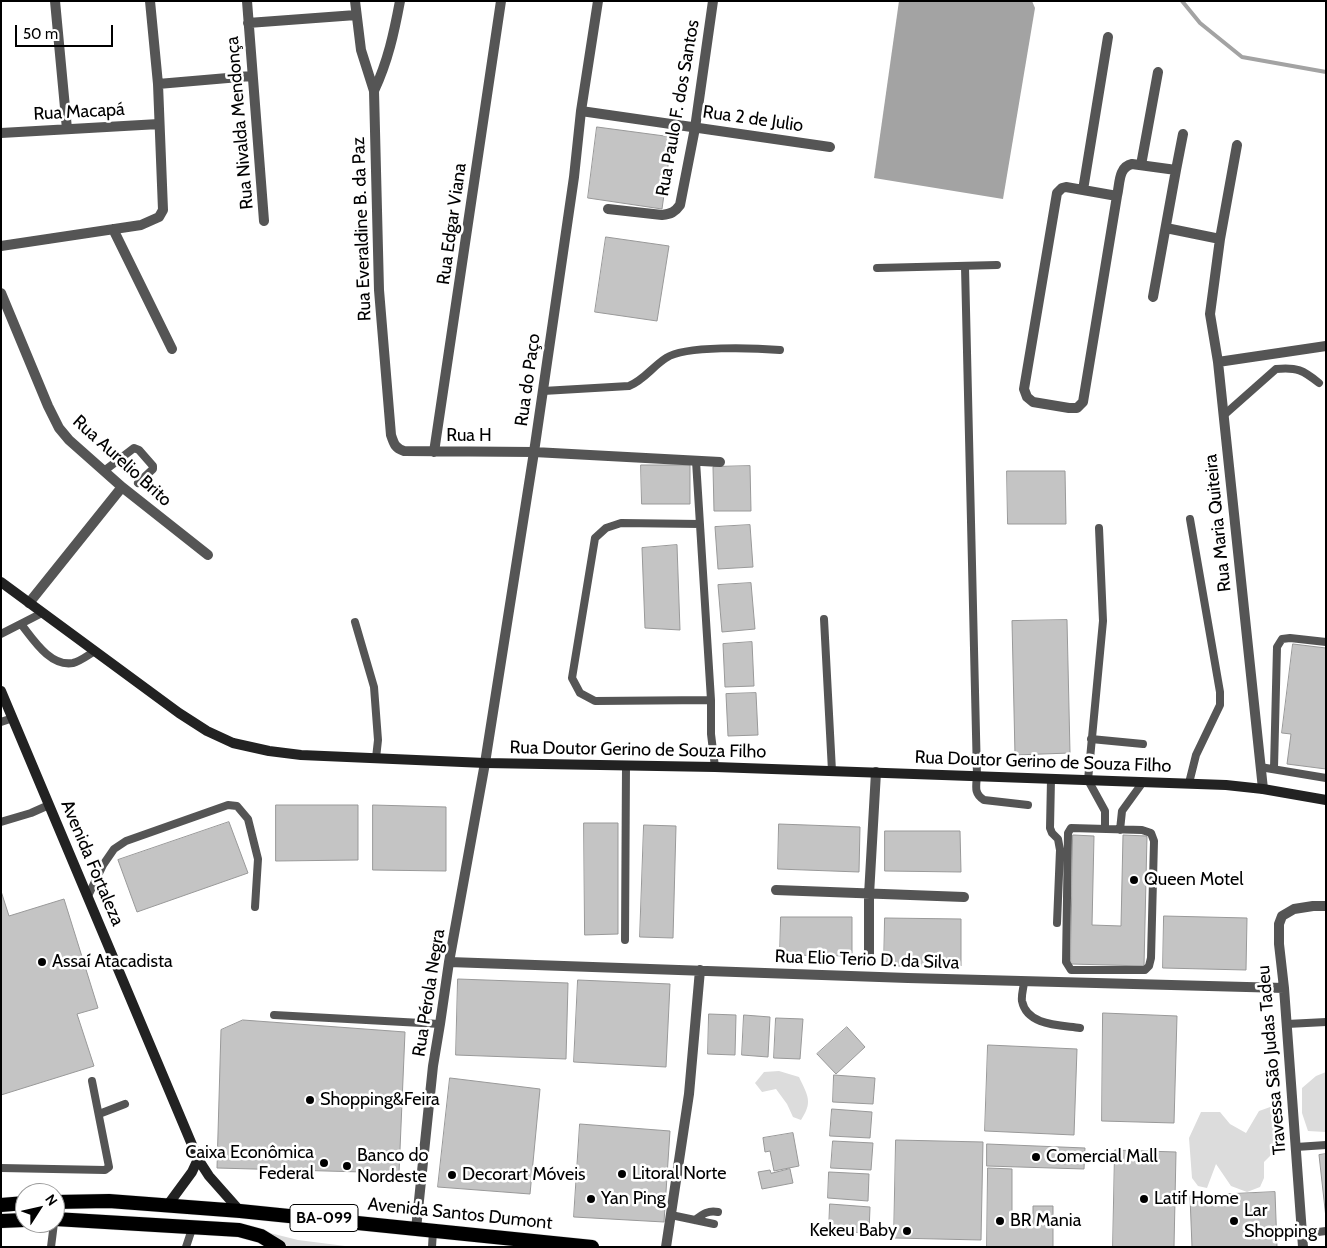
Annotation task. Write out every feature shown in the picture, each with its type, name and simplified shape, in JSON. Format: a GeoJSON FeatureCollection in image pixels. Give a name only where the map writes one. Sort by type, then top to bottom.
{"type":"FeatureCollection","features":[{"type":"Feature","properties":{"kind":"highway","name":"Avenida Santos Dumont"},"geometry":{"type":"LineString","coordinates":[[65,1202],[109,1201],[240,1211],[433,1231],[511,1243],[592,1247]]}},
{"type":"Feature","properties":{"kind":"highway"},"geometry":{"type":"LineString","coordinates":[[1,1205],[15,1204]]}},
{"type":"Feature","properties":{"kind":"highway"},"geometry":{"type":"LineString","coordinates":[[1,1221],[15,1220]]}},
{"type":"Feature","properties":{"kind":"highway","name":"BA-099"},"geometry":{"type":"LineString","coordinates":[[65,1220],[239,1230],[261,1236],[279,1247]]}},
{"type":"Feature","properties":{"kind":"main road","name":"Rua Doutor Gerino de Souza Filho"},"geometry":{"type":"LineString","coordinates":[[1,582],[179,713],[207,731],[232,743],[269,751],[301,755],[485,763],[715,767],[1189,784],[1263,788],[1326,800]]}},
{"type":"Feature","properties":{"kind":"main road","name":"Avenida Fortaleza"},"geometry":{"type":"LineString","coordinates":[[1,691],[198,1158],[209,1176],[240,1211]]}},
{"type":"Feature","properties":{"kind":"main road"},"geometry":{"type":"LineString","coordinates":[[167,1206],[192,1172],[198,1158]]}},
{"type":"Feature","properties":{"kind":"street"},"geometry":{"type":"LineString","coordinates":[[55,1],[67,128]]}},
{"type":"Feature","properties":{"kind":"street"},"geometry":{"type":"LineString","coordinates":[[1,246],[141,225],[159,217],[163,210],[158,84],[150,1]]}},
{"type":"Feature","properties":{"kind":"street","name":"Rua Nivalda Mendonça"},"geometry":{"type":"LineString","coordinates":[[247,1],[251,76],[264,221]]}},
{"type":"Feature","properties":{"kind":"street","name":"Rua Everaldine B. da Paz"},"geometry":{"type":"LineString","coordinates":[[355,1],[361,50],[374,90],[379,290],[391,436],[394,446],[404,451]]}},
{"type":"Feature","properties":{"kind":"street"},"geometry":{"type":"LineString","coordinates":[[374,90],[385,68],[400,1]]}},
{"type":"Feature","properties":{"kind":"street","name":"Rua Edgar Viana"},"geometry":{"type":"LineString","coordinates":[[434,452],[501,1]]}},
{"type":"Feature","properties":{"kind":"street","name":"Rua do Paço"},"geometry":{"type":"LineString","coordinates":[[485,763],[534,452],[598,1]]}},
{"type":"Feature","properties":{"kind":"street","name":"Rua Paulo F. dos Santos"},"geometry":{"type":"LineString","coordinates":[[608,209],[662,215],[675,211],[680,205],[695,128],[713,1]]}},
{"type":"Feature","properties":{"kind":"street"},"geometry":{"type":"LineString","coordinates":[[248,23],[356,15]]}},
{"type":"Feature","properties":{"kind":"street"},"geometry":{"type":"LineString","coordinates":[[1083,190],[1108,37]]}},
{"type":"Feature","properties":{"kind":"street"},"geometry":{"type":"LineString","coordinates":[[1141,165],[1158,72]]}},
{"type":"Feature","properties":{"kind":"street"},"geometry":{"type":"LineString","coordinates":[[158,84],[251,76]]}},
{"type":"Feature","properties":{"kind":"street","name":"Rua 2 de Julio"},"geometry":{"type":"LineString","coordinates":[[582,111],[830,147]]}},
{"type":"Feature","properties":{"kind":"street","name":"Rua Macapá"},"geometry":{"type":"LineString","coordinates":[[1,132],[159,124]]}},
{"type":"Feature","properties":{"kind":"street"},"geometry":{"type":"LineString","coordinates":[[1153,297],[1183,134]]}},
{"type":"Feature","properties":{"kind":"street","name":"Rua Maria Quiteira"},"geometry":{"type":"LineString","coordinates":[[1237,145],[1220,239],[1210,314],[1224,415],[1263,788]]}},
{"type":"Feature","properties":{"kind":"street"},"geometry":{"type":"LineString","coordinates":[[1117,196],[1066,187],[1057,193],[1024,389],[1027,397],[1033,402],[1068,408],[1077,408],[1083,402],[1122,169],[1127,165],[1141,165],[1176,170]]}},
{"type":"Feature","properties":{"kind":"street"},"geometry":{"type":"LineString","coordinates":[[1166,228],[1220,239]]}},
{"type":"Feature","properties":{"kind":"street"},"geometry":{"type":"LineString","coordinates":[[113,229],[172,349]]}},
{"type":"Feature","properties":{"kind":"street","name":"Rua Aurelio Brito"},"geometry":{"type":"LineString","coordinates":[[1,293],[59,428],[69,440],[122,487],[208,554]]}},
{"type":"Feature","properties":{"kind":"street"},"geometry":{"type":"LineString","coordinates":[[1218,362],[1326,346]]}},
{"type":"Feature","properties":{"kind":"street","name":"Rua H"},"geometry":{"type":"LineString","coordinates":[[404,451],[534,452],[720,462]]}},
{"type":"Feature","properties":{"kind":"street"},"geometry":{"type":"LineString","coordinates":[[29,603],[122,487]]}},
{"type":"Feature","properties":{"kind":"street","name":"Rua Pérola Negra"},"geometry":{"type":"LineString","coordinates":[[416,1229],[449,962],[485,763]]}},
{"type":"Feature","properties":{"kind":"street"},"geometry":{"type":"LineString","coordinates":[[869,958],[876,772]]}},
{"type":"Feature","properties":{"kind":"street"},"geometry":{"type":"LineString","coordinates":[[776,890],[964,897]]}},
{"type":"Feature","properties":{"kind":"street","name":"Travessa São Judas Tadeu"},"geometry":{"type":"LineString","coordinates":[[1303,1247],[1287,1024],[1278,944],[1279,924],[1282,916],[1294,909],[1326,906]]}},
{"type":"Feature","properties":{"kind":"street","name":"Rua Elio Terio D. da Silva"},"geometry":{"type":"LineString","coordinates":[[449,962],[1284,988]]}},
{"type":"Feature","properties":{"kind":"street"},"geometry":{"type":"LineString","coordinates":[[666,1247],[689,1094],[700,970]]}},
{"type":"Feature","properties":{"kind":"lane"},"geometry":{"type":"LineString","coordinates":[[877,268],[996,266]]}},
{"type":"Feature","properties":{"kind":"lane"},"geometry":{"type":"LineString","coordinates":[[965,267],[976,790],[979,797],[984,800],[1028,805]]}},
{"type":"Feature","properties":{"kind":"lane"},"geometry":{"type":"LineString","coordinates":[[543,391],[629,386],[638,382],[665,358],[686,350],[755,348],[780,350]]}},
{"type":"Feature","properties":{"kind":"lane"},"geometry":{"type":"LineString","coordinates":[[1224,415],[1276,369],[1287,368],[1305,372],[1318,383]]}},
{"type":"Feature","properties":{"kind":"lane"},"geometry":{"type":"LineString","coordinates":[[104,471],[134,448],[139,450],[154,466],[138,483]]}},
{"type":"Feature","properties":{"kind":"lane"},"geometry":{"type":"LineString","coordinates":[[696,461],[711,734],[715,767]]}},
{"type":"Feature","properties":{"kind":"lane"},"geometry":{"type":"LineString","coordinates":[[1189,784],[1196,755],[1220,706],[1190,519]]}},
{"type":"Feature","properties":{"kind":"lane"},"geometry":{"type":"LineString","coordinates":[[700,524],[621,522],[606,528],[595,538],[572,678],[580,693],[595,700],[710,700]]}},
{"type":"Feature","properties":{"kind":"lane"},"geometry":{"type":"LineString","coordinates":[[1100,528],[1103,621],[1088,780],[1105,811],[1105,829]]}},
{"type":"Feature","properties":{"kind":"lane"},"geometry":{"type":"LineString","coordinates":[[1,634],[42,613]]}},
{"type":"Feature","properties":{"kind":"lane"},"geometry":{"type":"LineString","coordinates":[[824,619],[832,771]]}},
{"type":"Feature","properties":{"kind":"lane"},"geometry":{"type":"LineString","coordinates":[[355,622],[374,687],[378,740],[376,758]]}},
{"type":"Feature","properties":{"kind":"lane"},"geometry":{"type":"LineString","coordinates":[[21,624],[40,649],[55,660],[65,664],[76,662],[95,651]]}},
{"type":"Feature","properties":{"kind":"lane"},"geometry":{"type":"LineString","coordinates":[[1274,768],[1277,647],[1282,639],[1290,638],[1326,642]]}},
{"type":"Feature","properties":{"kind":"lane"},"geometry":{"type":"LineString","coordinates":[[1,722],[13,718]]}},
{"type":"Feature","properties":{"kind":"lane"},"geometry":{"type":"LineString","coordinates":[[1091,739],[1143,744]]}},
{"type":"Feature","properties":{"kind":"lane"},"geometry":{"type":"LineString","coordinates":[[625,940],[626,766]]}},
{"type":"Feature","properties":{"kind":"lane"},"geometry":{"type":"LineString","coordinates":[[1260,767],[1326,778]]}},
{"type":"Feature","properties":{"kind":"lane"},"geometry":{"type":"LineString","coordinates":[[1051,779],[1050,828],[1058,840],[1060,850],[1057,923]]}},
{"type":"Feature","properties":{"kind":"lane"},"geometry":{"type":"LineString","coordinates":[[1120,830],[1122,811],[1143,782]]}},
{"type":"Feature","properties":{"kind":"lane"},"geometry":{"type":"LineString","coordinates":[[1,822],[31,813],[49,805]]}},
{"type":"Feature","properties":{"kind":"lane"},"geometry":{"type":"LineString","coordinates":[[88,896],[114,849],[126,841],[228,805],[237,806],[248,818],[258,859],[255,907]]}},
{"type":"Feature","properties":{"kind":"lane"},"geometry":{"type":"LineString","coordinates":[[1071,828],[1120,830],[1142,830],[1150,833],[1154,842],[1151,958],[1149,966],[1145,970],[1072,970],[1066,962],[1068,833],[1071,828]]}},
{"type":"Feature","properties":{"kind":"lane"},"geometry":{"type":"LineString","coordinates":[[1024,981],[1022,1000],[1026,1011],[1038,1022],[1080,1028]]}},
{"type":"Feature","properties":{"kind":"lane"},"geometry":{"type":"LineString","coordinates":[[274,1015],[440,1024]]}},
{"type":"Feature","properties":{"kind":"lane"},"geometry":{"type":"LineString","coordinates":[[1287,1024],[1326,1022]]}},
{"type":"Feature","properties":{"kind":"lane"},"geometry":{"type":"LineString","coordinates":[[1,1168],[108,1169],[92,1081]]}},
{"type":"Feature","properties":{"kind":"lane"},"geometry":{"type":"LineString","coordinates":[[98,1114],[125,1104]]}},
{"type":"Feature","properties":{"kind":"lane"},"geometry":{"type":"LineString","coordinates":[[1296,1147],[1326,1144]]}},
{"type":"Feature","properties":{"kind":"lane"},"geometry":{"type":"LineString","coordinates":[[695,1220],[705,1213],[718,1212]]}},
{"type":"Feature","properties":{"kind":"lane"},"geometry":{"type":"LineString","coordinates":[[671,1214],[714,1224]]}},
{"type":"Feature","properties":{"kind":"lane"},"geometry":{"type":"LineString","coordinates":[[186,1247],[193,1226]]}},
{"type":"Feature","properties":{"kind":"lane"},"geometry":{"type":"LineString","coordinates":[[432,1247],[433,1231]]}},
{"type":"Feature","properties":{"kind":"lane"},"geometry":{"type":"LineString","coordinates":[[1302,1234],[1326,1231]]}},
{"type":"Feature","properties":{"kind":"lane"},"geometry":{"type":"LineString","coordinates":[[51,1247],[53,1233]]}},
{"type":"Feature","properties":{"kind":"shaded area"},"geometry":{"type":"Polygon","coordinates":[[[899,1],[1032,1],[1035,8],[1003,199],[874,178],[899,1]]]}},
{"type":"Feature","properties":{"kind":"shaded area"},"geometry":{"type":"Polygon","coordinates":[[[779,1071],[799,1077],[805,1089],[808,1103],[801,1120],[793,1117],[787,1104],[776,1089],[762,1092],[755,1083],[764,1072],[779,1071]]]}},
{"type":"Feature","properties":{"kind":"shaded area"},"geometry":{"type":"Polygon","coordinates":[[[1326,1072],[1326,1132],[1308,1131],[1302,1113],[1302,1088],[1316,1076],[1326,1072]]]}},
{"type":"Feature","properties":{"kind":"shaded area"},"geometry":{"type":"Polygon","coordinates":[[[1273,1106],[1279,1116],[1280,1146],[1264,1162],[1264,1178],[1260,1187],[1247,1192],[1231,1186],[1216,1164],[1207,1188],[1198,1186],[1192,1178],[1189,1138],[1201,1112],[1220,1112],[1230,1124],[1246,1133],[1259,1111],[1273,1106]]]}},
{"type":"Feature","properties":{"kind":"shaded area"},"geometry":{"type":"Polygon","coordinates":[[[262,1231],[298,1240],[353,1247],[289,1247],[262,1231]]]}},
{"type":"Feature","properties":{"kind":"building"},"geometry":{"type":"Polygon","coordinates":[[[597,127],[672,137],[662,209],[588,198],[597,127]]]}},
{"type":"Feature","properties":{"kind":"building"},"geometry":{"type":"Polygon","coordinates":[[[606,237],[669,246],[657,321],[595,312],[606,237]]]}},
{"type":"Feature","properties":{"kind":"building"},"geometry":{"type":"Polygon","coordinates":[[[641,465],[690,465],[690,504],[642,504],[641,465]]]}},
{"type":"Feature","properties":{"kind":"building"},"geometry":{"type":"Polygon","coordinates":[[[750,466],[751,511],[714,511],[713,467],[750,466]]]}},
{"type":"Feature","properties":{"kind":"building"},"geometry":{"type":"Polygon","coordinates":[[[1007,471],[1065,471],[1066,524],[1008,524],[1007,471]]]}},
{"type":"Feature","properties":{"kind":"building"},"geometry":{"type":"Polygon","coordinates":[[[750,525],[753,567],[718,569],[715,527],[750,525]]]}},
{"type":"Feature","properties":{"kind":"building"},"geometry":{"type":"Polygon","coordinates":[[[677,545],[680,630],[645,628],[642,548],[677,545]]]}},
{"type":"Feature","properties":{"kind":"building"},"geometry":{"type":"Polygon","coordinates":[[[751,583],[755,629],[722,632],[718,585],[751,583]]]}},
{"type":"Feature","properties":{"kind":"building"},"geometry":{"type":"Polygon","coordinates":[[[1067,620],[1070,753],[1015,755],[1012,621],[1067,620]]]}},
{"type":"Feature","properties":{"kind":"building"},"geometry":{"type":"Polygon","coordinates":[[[752,642],[754,686],[725,687],[723,644],[752,642]]]}},
{"type":"Feature","properties":{"kind":"building"},"geometry":{"type":"Polygon","coordinates":[[[1293,644],[1326,648],[1326,769],[1287,764],[1291,734],[1282,733],[1293,644]]]}},
{"type":"Feature","properties":{"kind":"building"},"geometry":{"type":"Polygon","coordinates":[[[756,693],[758,735],[728,736],[726,694],[756,693]]]}},
{"type":"Feature","properties":{"kind":"building"},"geometry":{"type":"Polygon","coordinates":[[[276,805],[358,805],[358,860],[276,861],[276,805]]]}},
{"type":"Feature","properties":{"kind":"building"},"geometry":{"type":"Polygon","coordinates":[[[373,805],[446,807],[446,871],[373,870],[373,805]]]}},
{"type":"Feature","properties":{"kind":"building"},"geometry":{"type":"Polygon","coordinates":[[[229,822],[248,873],[137,912],[118,860],[229,822]]]}},
{"type":"Feature","properties":{"kind":"building"},"geometry":{"type":"Polygon","coordinates":[[[584,823],[618,823],[618,934],[585,935],[584,823]]]}},
{"type":"Feature","properties":{"kind":"building"},"geometry":{"type":"Polygon","coordinates":[[[779,824],[860,827],[859,872],[778,869],[779,824]]]}},
{"type":"Feature","properties":{"kind":"building"},"geometry":{"type":"Polygon","coordinates":[[[644,825],[676,826],[673,938],[640,937],[644,825]]]}},
{"type":"Feature","properties":{"kind":"building"},"geometry":{"type":"Polygon","coordinates":[[[885,831],[960,831],[961,872],[885,871],[885,831]]]}},
{"type":"Feature","properties":{"kind":"building","name":"Queen Motel"},"geometry":{"type":"Polygon","coordinates":[[[1073,835],[1094,836],[1092,925],[1121,926],[1123,835],[1147,836],[1144,966],[1071,964],[1073,835]]]}},
{"type":"Feature","properties":{"kind":"building","name":"Assaí Atacadista"},"geometry":{"type":"Polygon","coordinates":[[[1,891],[9,916],[64,899],[98,1008],[77,1014],[94,1066],[1,1095],[1,891]]]}},
{"type":"Feature","properties":{"kind":"building"},"geometry":{"type":"Polygon","coordinates":[[[1164,916],[1247,918],[1246,970],[1163,968],[1164,916]]]}},
{"type":"Feature","properties":{"kind":"building"},"geometry":{"type":"Polygon","coordinates":[[[781,917],[852,917],[852,956],[780,955],[781,917]]]}},
{"type":"Feature","properties":{"kind":"building"},"geometry":{"type":"Polygon","coordinates":[[[885,918],[961,919],[961,966],[884,966],[885,918]]]}},
{"type":"Feature","properties":{"kind":"building"},"geometry":{"type":"Polygon","coordinates":[[[458,979],[568,983],[566,1059],[456,1055],[458,979]]]}},
{"type":"Feature","properties":{"kind":"building"},"geometry":{"type":"Polygon","coordinates":[[[578,980],[670,984],[666,1067],[574,1062],[578,980]]]}},
{"type":"Feature","properties":{"kind":"building"},"geometry":{"type":"Polygon","coordinates":[[[1103,1013],[1177,1016],[1174,1123],[1102,1121],[1103,1013]]]}},
{"type":"Feature","properties":{"kind":"building"},"geometry":{"type":"Polygon","coordinates":[[[709,1014],[736,1015],[735,1055],[708,1054],[709,1014]]]}},
{"type":"Feature","properties":{"kind":"building"},"geometry":{"type":"Polygon","coordinates":[[[744,1015],[770,1017],[768,1057],[742,1055],[744,1015]]]}},
{"type":"Feature","properties":{"kind":"building"},"geometry":{"type":"Polygon","coordinates":[[[776,1018],[803,1019],[800,1059],[774,1058],[776,1018]]]}},
{"type":"Feature","properties":{"kind":"building","name":"Shopping&Feira"},"geometry":{"type":"Polygon","coordinates":[[[243,1020],[405,1032],[399,1173],[217,1168],[221,1030],[243,1020]]]}},
{"type":"Feature","properties":{"kind":"building"},"geometry":{"type":"Polygon","coordinates":[[[847,1027],[865,1047],[836,1074],[817,1054],[847,1027]]]}},
{"type":"Feature","properties":{"kind":"building"},"geometry":{"type":"Polygon","coordinates":[[[988,1045],[1077,1049],[1074,1135],[985,1131],[988,1045]]]}},
{"type":"Feature","properties":{"kind":"building"},"geometry":{"type":"Polygon","coordinates":[[[834,1075],[875,1078],[873,1104],[833,1102],[834,1075]]]}},
{"type":"Feature","properties":{"kind":"building"},"geometry":{"type":"Polygon","coordinates":[[[450,1078],[540,1089],[530,1194],[438,1187],[450,1078]]]}},
{"type":"Feature","properties":{"kind":"building"},"geometry":{"type":"Polygon","coordinates":[[[832,1109],[872,1112],[870,1138],[830,1136],[832,1109]]]}},
{"type":"Feature","properties":{"kind":"building","name":"Litoral Norte"},"geometry":{"type":"Polygon","coordinates":[[[580,1124],[670,1131],[664,1222],[574,1217],[580,1124]]]}},
{"type":"Feature","properties":{"kind":"building"},"geometry":{"type":"Polygon","coordinates":[[[793,1133],[799,1166],[774,1171],[770,1151],[765,1152],[763,1138],[793,1133]]]}},
{"type":"Feature","properties":{"kind":"building"},"geometry":{"type":"Polygon","coordinates":[[[896,1140],[983,1142],[981,1240],[894,1238],[896,1140]]]}},
{"type":"Feature","properties":{"kind":"building"},"geometry":{"type":"Polygon","coordinates":[[[833,1141],[873,1143],[871,1170],[831,1168],[833,1141]]]}},
{"type":"Feature","properties":{"kind":"building","name":"Comercial Mall"},"geometry":{"type":"Polygon","coordinates":[[[987,1144],[1085,1148],[1084,1169],[987,1166],[987,1144]]]}},
{"type":"Feature","properties":{"kind":"building","name":"Latif Home"},"geometry":{"type":"Polygon","coordinates":[[[1115,1150],[1176,1152],[1174,1247],[1113,1247],[1115,1150]]]}},
{"type":"Feature","properties":{"kind":"building"},"geometry":{"type":"Polygon","coordinates":[[[1326,1154],[1326,1218],[1319,1155],[1326,1154]]]}},
{"type":"Feature","properties":{"kind":"building"},"geometry":{"type":"Polygon","coordinates":[[[988,1168],[1012,1169],[1012,1226],[1033,1226],[1033,1206],[1053,1206],[1053,1247],[987,1247],[988,1168]]]}},
{"type":"Feature","properties":{"kind":"building"},"geometry":{"type":"Polygon","coordinates":[[[790,1169],[793,1183],[762,1189],[758,1172],[770,1170],[771,1173],[790,1169]]]}},
{"type":"Feature","properties":{"kind":"building"},"geometry":{"type":"Polygon","coordinates":[[[829,1172],[869,1174],[868,1201],[828,1198],[829,1172]]]}},
{"type":"Feature","properties":{"kind":"building","name":"Lar Shopping"},"geometry":{"type":"Polygon","coordinates":[[[1275,1192],[1277,1247],[1192,1247],[1190,1196],[1275,1192]]]}},
{"type":"Feature","properties":{"kind":"building"},"geometry":{"type":"Polygon","coordinates":[[[830,1204],[870,1207],[869,1233],[829,1231],[830,1204]]]}},
{"type":"Feature","properties":{"kind":"waterway"},"geometry":{"type":"LineString","coordinates":[[1182,1],[1200,23],[1242,57],[1326,72]]}},
{"type":"Feature","properties":{"kind":"place","name":"Queen Motel"},"geometry":{"type":"Point","coordinates":[1134,880]}},
{"type":"Feature","properties":{"kind":"place","name":"Assaí Atacadista"},"geometry":{"type":"Point","coordinates":[42,962]}},
{"type":"Feature","properties":{"kind":"place","name":"Shopping&Feira"},"geometry":{"type":"Point","coordinates":[310,1100]}},
{"type":"Feature","properties":{"kind":"place","name":"Comercial Mall"},"geometry":{"type":"Point","coordinates":[1036,1157]}},
{"type":"Feature","properties":{"kind":"place","name":"Caixa Econômica Federal"},"geometry":{"type":"Point","coordinates":[324,1163]}},
{"type":"Feature","properties":{"kind":"place","name":"Banco do Nordeste"},"geometry":{"type":"Point","coordinates":[347,1166]}},
{"type":"Feature","properties":{"kind":"place","name":"Litoral Norte"},"geometry":{"type":"Point","coordinates":[622,1174]}},
{"type":"Feature","properties":{"kind":"place","name":"Decorart Móveis"},"geometry":{"type":"Point","coordinates":[452,1175]}},
{"type":"Feature","properties":{"kind":"place","name":"Yan Ping"},"geometry":{"type":"Point","coordinates":[591,1199]}},
{"type":"Feature","properties":{"kind":"place","name":"Latif Home"},"geometry":{"type":"Point","coordinates":[1144,1199]}},
{"type":"Feature","properties":{"kind":"place","name":"BR Mania"},"geometry":{"type":"Point","coordinates":[1000,1221]}},
{"type":"Feature","properties":{"kind":"place","name":"Lar Shopping"},"geometry":{"type":"Point","coordinates":[1234,1221]}},
{"type":"Feature","properties":{"kind":"place","name":"Kekeu Baby"},"geometry":{"type":"Point","coordinates":[907,1231]}}]}
